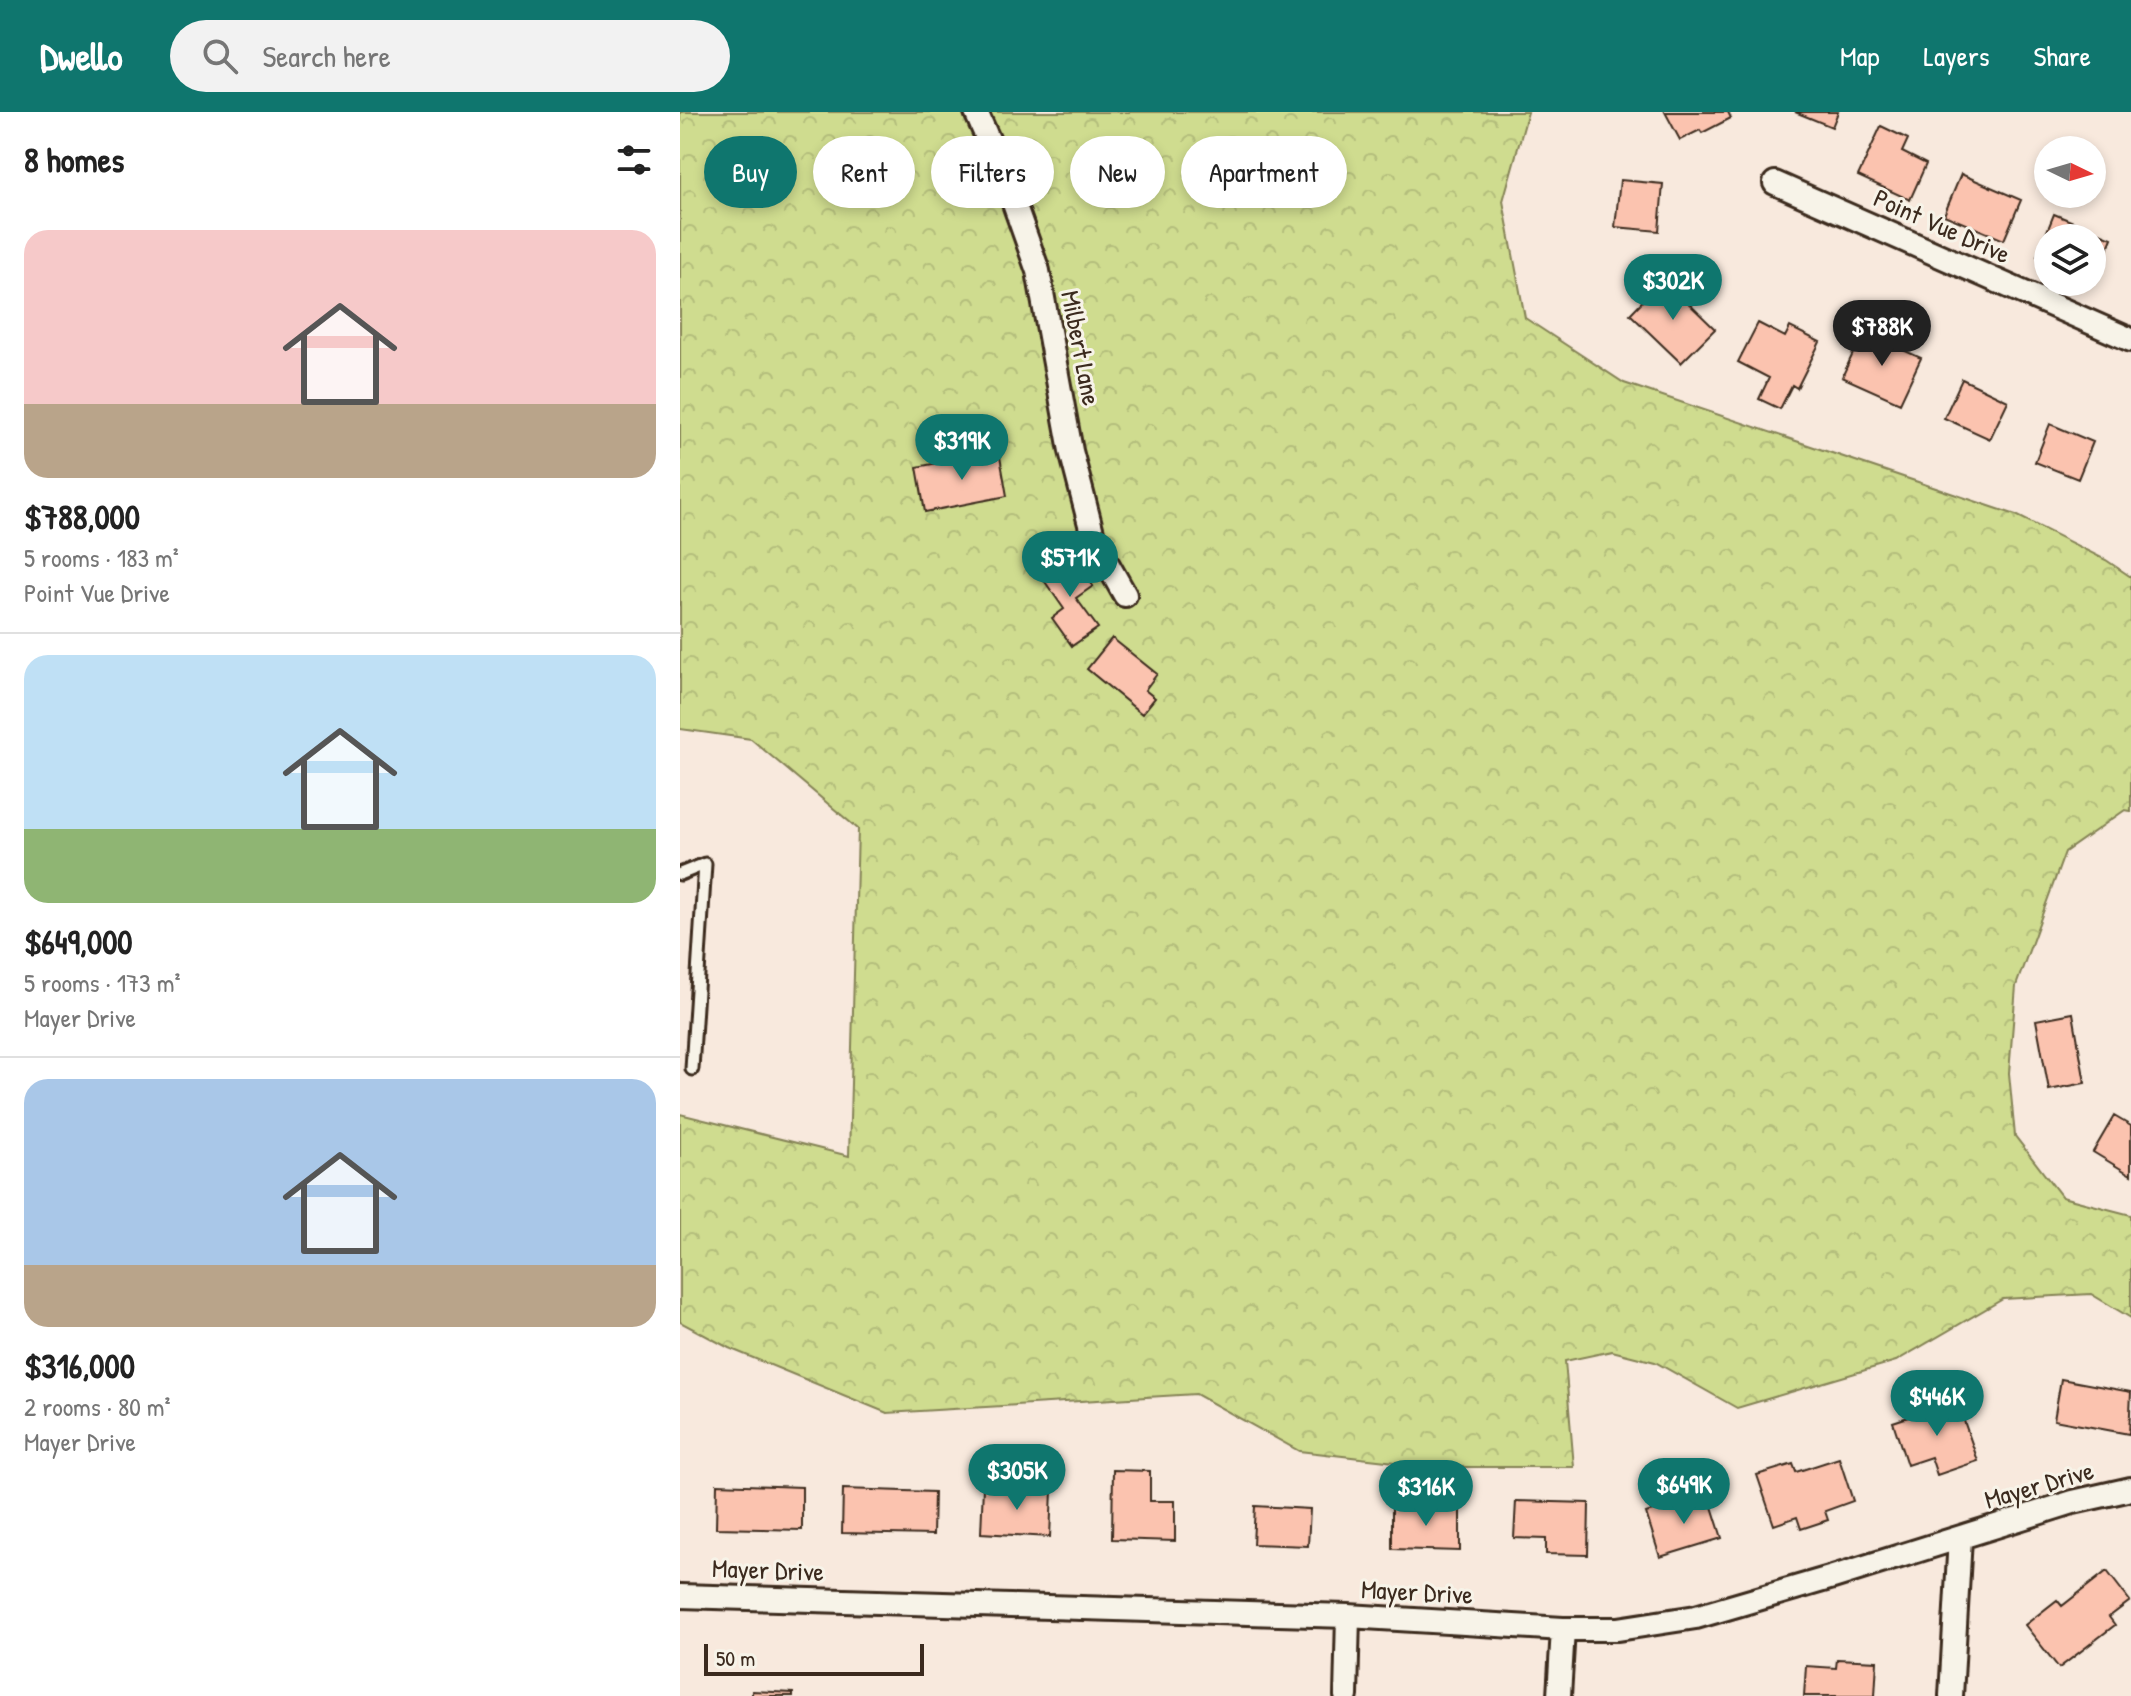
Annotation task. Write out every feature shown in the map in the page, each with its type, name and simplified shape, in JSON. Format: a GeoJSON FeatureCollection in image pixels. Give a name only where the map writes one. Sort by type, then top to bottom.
{"type":"FeatureCollection","features":[{"type":"Feature","properties":{"kind":"street","name":"Milbert Lane"},"geometry":{"type":"LineString","coordinates":[[976,112],[1005,178],[1038,271],[1071,451],[1094,540],[1125,595]]}},
{"type":"Feature","properties":{"kind":"street","name":"Point Vue Drive"},"geometry":{"type":"LineString","coordinates":[[1775,183],[2131,340]]}},
{"type":"Feature","properties":{"kind":"street","name":"Mayer Drive"},"geometry":{"type":"LineString","coordinates":[[680,1596],[1348,1616],[1563,1629],[1618,1629],[1696,1617],[2073,1502],[2131,1489]]}},
{"type":"Feature","properties":{"kind":"street"},"geometry":{"type":"LineString","coordinates":[[1951,1696],[1960,1538]]}},
{"type":"Feature","properties":{"kind":"street"},"geometry":{"type":"LineString","coordinates":[[1346,1696],[1348,1616]]}},
{"type":"Feature","properties":{"kind":"street"},"geometry":{"type":"LineString","coordinates":[[1559,1696],[1563,1629]]}},
{"type":"Feature","properties":{"kind":"lane"},"geometry":{"type":"LineString","coordinates":[[680,874],[705,864],[692,1069]]}},
{"type":"Feature","properties":{"kind":"green space"},"geometry":{"type":"Polygon","coordinates":[[[680,112],[1528,112],[1503,201],[1525,318],[1624,383],[2016,515],[2106,560],[2131,577],[2131,811],[2125,810],[2065,852],[2016,986],[2009,1073],[2015,1136],[2062,1197],[2131,1215],[2131,1318],[2091,1294],[2003,1299],[1896,1361],[1737,1408],[1655,1362],[1612,1351],[1565,1361],[1574,1467],[1439,1467],[1299,1451],[1196,1394],[887,1413],[729,1348],[680,1322],[680,1114],[849,1156],[858,829],[751,739],[680,729],[680,112]]]}},
{"type":"Feature","properties":{"kind":"building"},"geometry":{"type":"Polygon","coordinates":[[[1665,112],[1728,112],[1731,118],[1680,140],[1665,112]]]}},
{"type":"Feature","properties":{"kind":"building"},"geometry":{"type":"Polygon","coordinates":[[[1795,112],[1838,112],[1832,127],[1795,112]]]}},
{"type":"Feature","properties":{"kind":"building"},"geometry":{"type":"Polygon","coordinates":[[[1881,126],[1908,139],[1902,152],[1926,164],[1910,200],[1858,176],[1881,126]]]}},
{"type":"Feature","properties":{"kind":"building"},"geometry":{"type":"Polygon","coordinates":[[[1961,174],[2021,200],[2004,240],[1944,215],[1961,174]]]}},
{"type":"Feature","properties":{"kind":"building"},"geometry":{"type":"Polygon","coordinates":[[[1620,180],[1663,184],[1659,231],[1615,227],[1620,180]]]}},
{"type":"Feature","properties":{"kind":"building"},"geometry":{"type":"Polygon","coordinates":[[[2054,214],[2078,224],[2050,224],[2054,214]]]}},
{"type":"Feature","properties":{"kind":"building"},"geometry":{"type":"Polygon","coordinates":[[[2106,236],[2112,238],[2106,253],[2106,236]]]}},
{"type":"Feature","properties":{"kind":"building"},"geometry":{"type":"Polygon","coordinates":[[[1660,283],[1676,299],[1680,295],[1715,329],[1681,363],[1630,314],[1660,283]]]}},
{"type":"Feature","properties":{"kind":"building"},"geometry":{"type":"Polygon","coordinates":[[[1758,323],[1785,337],[1790,327],[1820,342],[1797,388],[1792,385],[1780,409],[1759,399],[1769,378],[1738,362],[1758,323]]]}},
{"type":"Feature","properties":{"kind":"building"},"geometry":{"type":"Polygon","coordinates":[[[1863,332],[1921,358],[1900,403],[1842,377],[1863,332]]]}},
{"type":"Feature","properties":{"kind":"building"},"geometry":{"type":"Polygon","coordinates":[[[1962,379],[2008,401],[1990,439],[1944,418],[1962,379]]]}},
{"type":"Feature","properties":{"kind":"building"},"geometry":{"type":"Polygon","coordinates":[[[2050,424],[2093,442],[2078,479],[2035,462],[2050,424]]]}},
{"type":"Feature","properties":{"kind":"building"},"geometry":{"type":"Polygon","coordinates":[[[999,451],[1007,496],[925,512],[917,467],[999,451]]]}},
{"type":"Feature","properties":{"kind":"building"},"geometry":{"type":"Polygon","coordinates":[[[1071,555],[1093,586],[1076,598],[1098,628],[1072,646],[1052,618],[1064,609],[1041,576],[1071,555]]]}},
{"type":"Feature","properties":{"kind":"building"},"geometry":{"type":"Polygon","coordinates":[[[1112,638],[1157,674],[1145,690],[1155,698],[1142,714],[1087,669],[1112,638]]]}},
{"type":"Feature","properties":{"kind":"building"},"geometry":{"type":"Polygon","coordinates":[[[2073,1013],[2085,1083],[2049,1090],[2036,1020],[2073,1013]]]}},
{"type":"Feature","properties":{"kind":"building"},"geometry":{"type":"Polygon","coordinates":[[[2114,1116],[2131,1126],[2131,1175],[2093,1152],[2114,1116]]]}},
{"type":"Feature","properties":{"kind":"building"},"geometry":{"type":"Polygon","coordinates":[[[2061,1379],[2131,1392],[2129,1434],[2054,1420],[2061,1379]]]}},
{"type":"Feature","properties":{"kind":"building"},"geometry":{"type":"Polygon","coordinates":[[[1957,1401],[1978,1461],[1937,1475],[1931,1457],[1907,1465],[1893,1422],[1957,1401]]]}},
{"type":"Feature","properties":{"kind":"building"},"geometry":{"type":"Polygon","coordinates":[[[1839,1458],[1853,1501],[1825,1511],[1828,1520],[1801,1529],[1797,1517],[1774,1525],[1757,1475],[1793,1464],[1796,1472],[1839,1458]]]}},
{"type":"Feature","properties":{"kind":"building"},"geometry":{"type":"Polygon","coordinates":[[[1113,1470],[1150,1471],[1150,1501],[1175,1501],[1175,1541],[1112,1539],[1113,1470]]]}},
{"type":"Feature","properties":{"kind":"building"},"geometry":{"type":"Polygon","coordinates":[[[717,1484],[802,1487],[802,1530],[716,1528],[717,1484]]]}},
{"type":"Feature","properties":{"kind":"building"},"geometry":{"type":"Polygon","coordinates":[[[983,1487],[1052,1490],[1050,1537],[981,1533],[983,1487]]]}},
{"type":"Feature","properties":{"kind":"building"},"geometry":{"type":"Polygon","coordinates":[[[843,1489],[934,1492],[933,1535],[842,1533],[843,1489]]]}},
{"type":"Feature","properties":{"kind":"building"},"geometry":{"type":"Polygon","coordinates":[[[1708,1494],[1722,1538],[1660,1557],[1646,1513],[1708,1494]]]}},
{"type":"Feature","properties":{"kind":"building"},"geometry":{"type":"Polygon","coordinates":[[[1516,1501],[1589,1503],[1588,1555],[1546,1554],[1546,1539],[1514,1538],[1516,1501]]]}},
{"type":"Feature","properties":{"kind":"building"},"geometry":{"type":"Polygon","coordinates":[[[1255,1506],[1310,1509],[1308,1546],[1253,1544],[1255,1506]]]}},
{"type":"Feature","properties":{"kind":"building"},"geometry":{"type":"Polygon","coordinates":[[[1392,1506],[1460,1507],[1460,1551],[1392,1549],[1392,1506]]]}},
{"type":"Feature","properties":{"kind":"building"},"geometry":{"type":"Polygon","coordinates":[[[2107,1571],[2130,1601],[2109,1617],[2115,1625],[2059,1668],[2025,1625],[2057,1600],[2062,1606],[2107,1571]]]}},
{"type":"Feature","properties":{"kind":"building"},"geometry":{"type":"Polygon","coordinates":[[[1837,1659],[1877,1661],[1875,1696],[1804,1696],[1806,1666],[1836,1668],[1837,1659]]]}},
{"type":"Feature","properties":{"kind":"building"},"geometry":{"type":"Polygon","coordinates":[[[752,1691],[793,1693],[793,1696],[752,1696],[752,1691]]]}}]}
